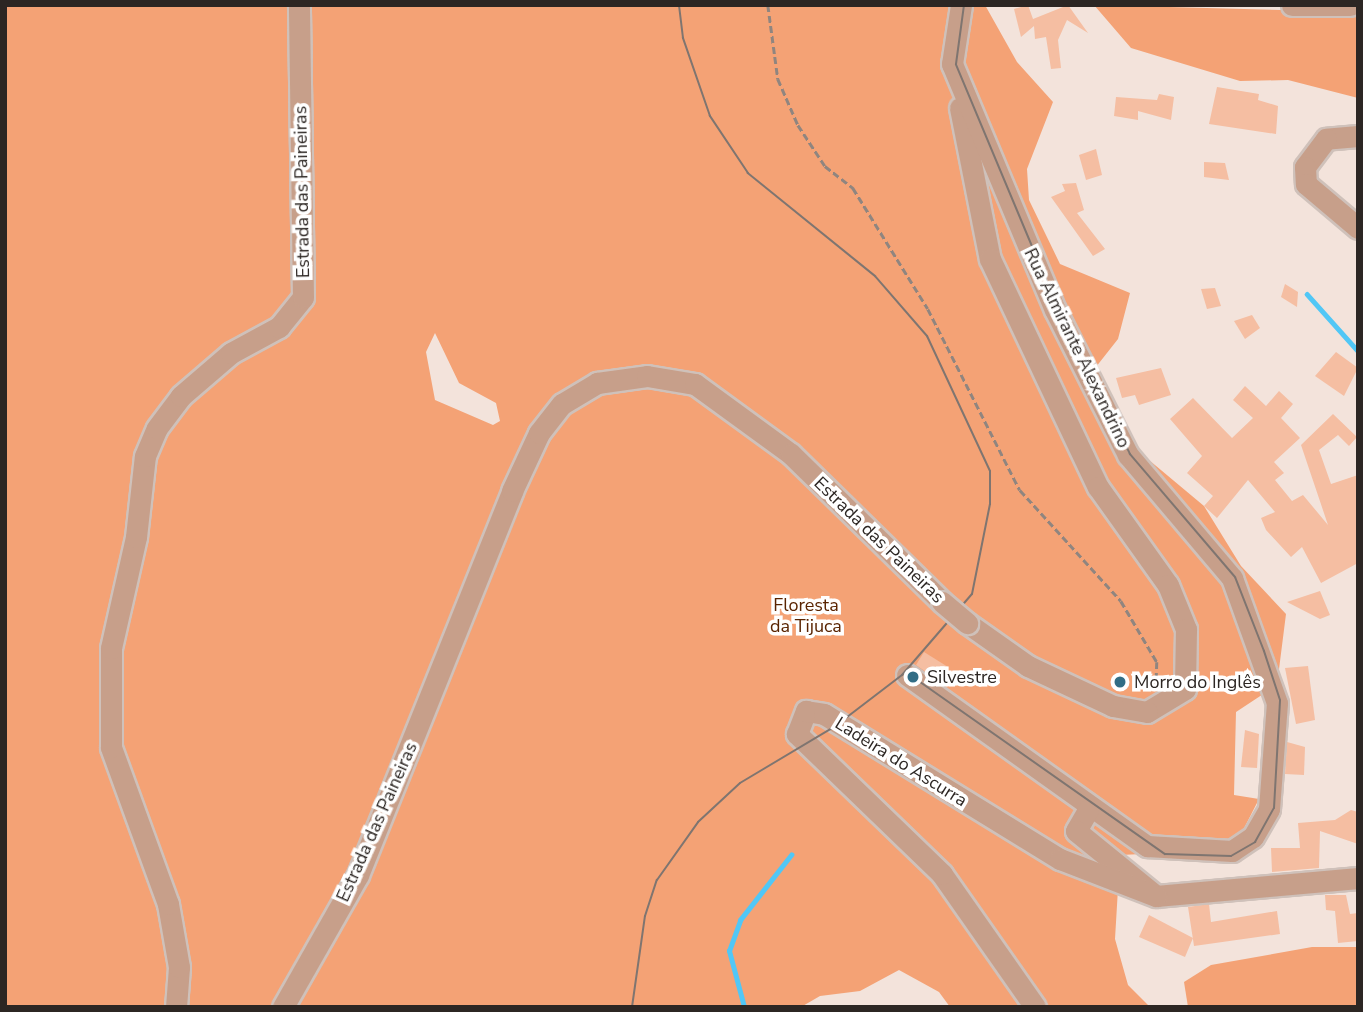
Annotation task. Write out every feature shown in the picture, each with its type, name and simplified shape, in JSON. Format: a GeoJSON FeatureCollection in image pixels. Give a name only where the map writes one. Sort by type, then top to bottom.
{"type":"FeatureCollection","features":[{"type":"Feature","properties":{"kind":"street","name":"Estrada das Paineiras"},"geometry":{"type":"LineString","coordinates":[[176,1007],[179,967],[168,904],[111,747],[111,648],[145,456],[157,428],[181,396],[231,353],[279,327],[303,297],[299,5]]}},
{"type":"Feature","properties":{"kind":"street"},"geometry":{"type":"LineString","coordinates":[[961,5],[952,64],[990,259],[1098,487],[1168,585],[1186,629],[1185,689],[1156,709]]}},
{"type":"Feature","properties":{"kind":"street"},"geometry":{"type":"LineString","coordinates":[[1292,5],[1350,5]]}},
{"type":"Feature","properties":{"kind":"street","name":"Rua Almirante Alexandrino"},"geometry":{"type":"LineString","coordinates":[[907,676],[1088,810],[1147,846],[1232,851],[1253,837],[1269,809],[1277,703],[1232,578],[1128,455],[1055,310],[952,64]]}},
{"type":"Feature","properties":{"kind":"street"},"geometry":{"type":"LineString","coordinates":[[1358,136],[1326,139],[1305,167],[1306,184],[1358,228]]}},
{"type":"Feature","properties":{"kind":"street","name":"Estrada das Paineiras"},"geometry":{"type":"LineString","coordinates":[[283,1007],[358,875],[512,491],[539,433],[562,404],[609,382],[647,376],[695,384],[791,454],[942,602],[967,623],[1059,683],[1113,706],[1156,709]]}},
{"type":"Feature","properties":{"kind":"street","name":"Ladeira do Ascurra"},"geometry":{"type":"LineString","coordinates":[[1035,1007],[942,874],[797,734],[806,711],[824,714],[1060,859],[1156,896]]}},
{"type":"Feature","properties":{"kind":"street"},"geometry":{"type":"LineString","coordinates":[[1088,810],[1076,831],[1156,896],[1358,878]]}},
{"type":"Feature","properties":{"kind":"path"},"geometry":{"type":"LineString","coordinates":[[768,5],[778,79],[798,125],[825,166],[853,188],[928,310],[1020,490],[1121,601],[1157,662],[1156,709]]}},
{"type":"Feature","properties":{"kind":"green space","name":"Floresta da Tijuca"},"geometry":{"type":"Polygon","coordinates":[[[5,5],[985,5],[1017,62],[1053,102],[1027,169],[1029,200],[1060,264],[1130,293],[1118,339],[1092,372],[1125,440],[1204,506],[1241,566],[1286,614],[1277,685],[1236,712],[1234,795],[1259,799],[1233,850],[1120,855],[1115,939],[1128,985],[1150,1007],[950,1007],[939,992],[899,970],[860,991],[820,996],[801,1007],[5,1007],[5,5]],[[435,333],[426,352],[435,400],[493,425],[500,421],[496,403],[459,383],[435,333]]]}},
{"type":"Feature","properties":{"kind":"green space"},"geometry":{"type":"Polygon","coordinates":[[[1094,5],[1358,12],[1358,98],[1288,80],[1240,81],[1131,48],[1094,5]]]}},
{"type":"Feature","properties":{"kind":"green space"},"geometry":{"type":"Polygon","coordinates":[[[1312,947],[1358,947],[1358,1007],[1188,1007],[1184,982],[1211,965],[1312,947]]]}},
{"type":"Feature","properties":{"kind":"building"},"geometry":{"type":"Polygon","coordinates":[[[1028,5],[1033,19],[1068,5],[1088,33],[1067,20],[1058,40],[1061,68],[1051,69],[1046,37],[1035,39],[1034,26],[1021,37],[1014,9],[1028,5]]]}},
{"type":"Feature","properties":{"kind":"building"},"geometry":{"type":"Polygon","coordinates":[[[1217,87],[1259,94],[1258,100],[1278,106],[1276,134],[1209,124],[1217,87]]]}},
{"type":"Feature","properties":{"kind":"building"},"geometry":{"type":"Polygon","coordinates":[[[1159,94],[1174,97],[1171,120],[1138,111],[1138,120],[1114,116],[1116,97],[1157,100],[1159,94]]]}},
{"type":"Feature","properties":{"kind":"building"},"geometry":{"type":"Polygon","coordinates":[[[1096,149],[1102,175],[1086,180],[1079,155],[1096,149]]]}},
{"type":"Feature","properties":{"kind":"building"},"geometry":{"type":"Polygon","coordinates":[[[1204,162],[1225,163],[1229,180],[1204,177],[1204,162]]]}},
{"type":"Feature","properties":{"kind":"building"},"geometry":{"type":"Polygon","coordinates":[[[1076,183],[1084,210],[1077,213],[1105,249],[1093,256],[1051,197],[1065,191],[1062,184],[1076,183]]]}},
{"type":"Feature","properties":{"kind":"building"},"geometry":{"type":"Polygon","coordinates":[[[1285,284],[1298,292],[1297,307],[1281,297],[1285,284]]]}},
{"type":"Feature","properties":{"kind":"building"},"geometry":{"type":"Polygon","coordinates":[[[1215,288],[1221,306],[1207,309],[1201,289],[1215,288]]]}},
{"type":"Feature","properties":{"kind":"building"},"geometry":{"type":"Polygon","coordinates":[[[1252,315],[1260,328],[1245,339],[1234,321],[1252,315]]]}},
{"type":"Feature","properties":{"kind":"building"},"geometry":{"type":"Polygon","coordinates":[[[1336,352],[1358,368],[1344,396],[1315,376],[1336,352]]]}},
{"type":"Feature","properties":{"kind":"building"},"geometry":{"type":"Polygon","coordinates":[[[1161,368],[1171,395],[1139,405],[1135,395],[1122,398],[1116,378],[1161,368]]]}},
{"type":"Feature","properties":{"kind":"building"},"geometry":{"type":"Polygon","coordinates":[[[1245,386],[1266,406],[1279,391],[1293,404],[1281,418],[1300,438],[1274,462],[1284,473],[1275,480],[1292,501],[1303,495],[1328,525],[1301,445],[1333,414],[1357,437],[1349,446],[1338,435],[1319,450],[1331,484],[1358,475],[1358,563],[1321,583],[1302,547],[1291,557],[1266,530],[1261,518],[1275,512],[1248,480],[1217,518],[1204,506],[1213,496],[1187,473],[1202,456],[1170,419],[1193,398],[1232,438],[1253,418],[1233,400],[1245,386]]]}},
{"type":"Feature","properties":{"kind":"building"},"geometry":{"type":"Polygon","coordinates":[[[1320,591],[1330,615],[1320,619],[1287,602],[1320,591]]]}},
{"type":"Feature","properties":{"kind":"building"},"geometry":{"type":"Polygon","coordinates":[[[924,652],[948,667],[939,681],[916,665],[924,652]]]}},
{"type":"Feature","properties":{"kind":"building"},"geometry":{"type":"Polygon","coordinates":[[[1308,666],[1315,720],[1296,724],[1285,668],[1308,666]]]}},
{"type":"Feature","properties":{"kind":"building"},"geometry":{"type":"Polygon","coordinates":[[[1245,730],[1259,734],[1257,768],[1241,767],[1245,730]]]}},
{"type":"Feature","properties":{"kind":"building"},"geometry":{"type":"Polygon","coordinates":[[[1287,742],[1305,747],[1304,775],[1285,774],[1287,742]]]}},
{"type":"Feature","properties":{"kind":"building"},"geometry":{"type":"Polygon","coordinates":[[[1351,810],[1358,812],[1358,844],[1320,831],[1319,868],[1272,872],[1271,848],[1300,848],[1298,823],[1335,820],[1351,810]]]}},
{"type":"Feature","properties":{"kind":"building"},"geometry":{"type":"Polygon","coordinates":[[[1325,895],[1346,895],[1350,914],[1358,913],[1358,941],[1338,943],[1335,911],[1326,910],[1325,895]]]}},
{"type":"Feature","properties":{"kind":"building"},"geometry":{"type":"Polygon","coordinates":[[[1209,904],[1211,922],[1277,911],[1280,934],[1194,946],[1188,907],[1209,904]]]}},
{"type":"Feature","properties":{"kind":"building"},"geometry":{"type":"Polygon","coordinates":[[[1149,915],[1193,938],[1185,957],[1139,937],[1149,915]]]}},
{"type":"Feature","properties":{"kind":"waterway"},"geometry":{"type":"LineString","coordinates":[[1307,294],[1358,351]]}},
{"type":"Feature","properties":{"kind":"waterway"},"geometry":{"type":"LineString","coordinates":[[744,1007],[729,951],[740,920],[791,855]]}},
{"type":"Feature","properties":{"kind":"tram line"},"geometry":{"type":"LineString","coordinates":[[632,1007],[645,916],[657,880],[698,822],[740,783],[834,727],[902,675],[972,594],[990,504],[990,471],[927,336],[875,276],[748,173],[710,116],[683,38],[679,5]]}},
{"type":"Feature","properties":{"kind":"tram line"},"geometry":{"type":"LineString","coordinates":[[913,677],[1165,854],[1231,856],[1255,842],[1274,808],[1280,700],[1264,651],[1235,577],[1130,454],[1057,306],[956,64],[964,5]]}},
{"type":"Feature","properties":{"kind":"tram line"},"geometry":{"type":"LineString","coordinates":[[1279,5],[1358,6]]}},
{"type":"Feature","properties":{"kind":"place","name":"Silvestre"},"geometry":{"type":"Point","coordinates":[913,677]}},
{"type":"Feature","properties":{"kind":"place","name":"Morro do Inglês"},"geometry":{"type":"Point","coordinates":[1120,682]}}]}
